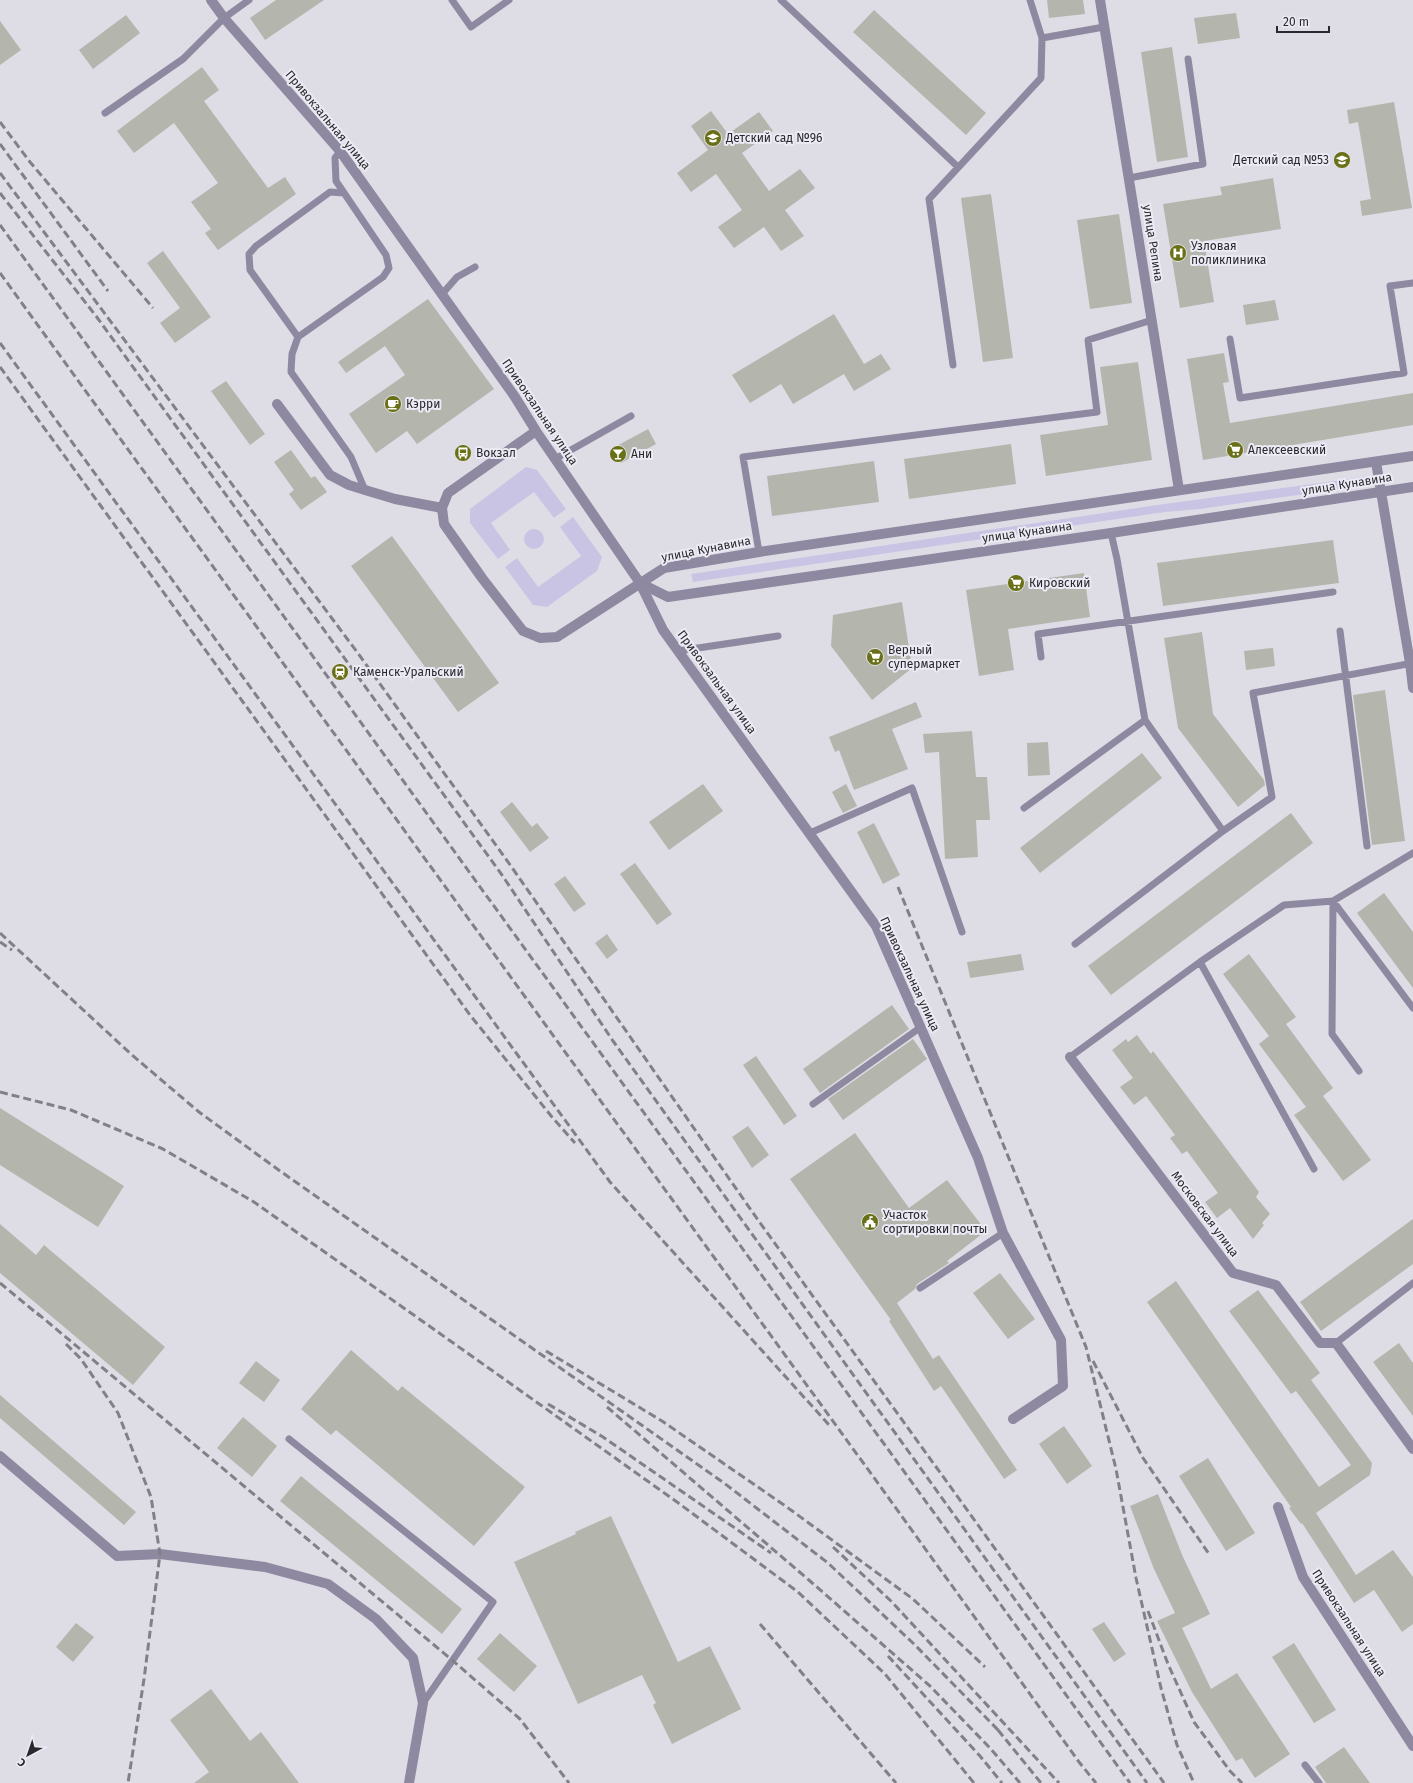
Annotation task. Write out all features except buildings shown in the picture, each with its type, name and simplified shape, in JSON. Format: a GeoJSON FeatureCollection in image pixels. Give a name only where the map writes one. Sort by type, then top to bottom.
{"type":"FeatureCollection","features":[{"type":"Feature","properties":{"kind":"street","name":"Привокзальная улица"},"geometry":{"type":"LineString","coordinates":[[211,0],[224,18],[340,152],[443,293],[515,396],[536,431],[640,583],[663,630],[876,926],[978,1158],[1003,1233],[1061,1340],[1063,1386],[1013,1419]]}},
{"type":"Feature","properties":{"kind":"street","name":"улица Репина"},"geometry":{"type":"LineString","coordinates":[[1100,0],[1179,490]]}},
{"type":"Feature","properties":{"kind":"street"},"geometry":{"type":"LineString","coordinates":[[277,404],[330,475],[349,485],[395,499],[442,508]]}},
{"type":"Feature","properties":{"kind":"street"},"geometry":{"type":"LineString","coordinates":[[536,431],[448,493],[442,508],[444,524],[482,578],[523,631],[540,638],[557,637],[640,583]]}},
{"type":"Feature","properties":{"kind":"street","name":"улица Кунавина"},"geometry":{"type":"LineString","coordinates":[[640,583],[664,568],[759,552],[1413,456]]}},
{"type":"Feature","properties":{"kind":"street"},"geometry":{"type":"LineString","coordinates":[[1376,462],[1412,663],[1413,688]]}},
{"type":"Feature","properties":{"kind":"street","name":"улица Кунавина"},"geometry":{"type":"LineString","coordinates":[[640,583],[668,597],[1111,533],[1413,487]]}},
{"type":"Feature","properties":{"kind":"street","name":"Московская улица"},"geometry":{"type":"LineString","coordinates":[[1070,1056],[1233,1273],[1276,1285],[1320,1343],[1336,1343]]}},
{"type":"Feature","properties":{"kind":"street"},"geometry":{"type":"LineString","coordinates":[[1336,1343],[1413,1449]]}},
{"type":"Feature","properties":{"kind":"street"},"geometry":{"type":"LineString","coordinates":[[0,1456],[117,1556],[160,1554],[257,1566],[328,1584],[376,1620],[413,1658],[423,1703],[409,1783]]}},
{"type":"Feature","properties":{"kind":"street","name":"Привокзальная улица"},"geometry":{"type":"LineString","coordinates":[[1278,1507],[1303,1577],[1413,1746]]}},
{"type":"Feature","properties":{"kind":"lane"},"geometry":{"type":"LineString","coordinates":[[105,113],[183,59],[224,18],[249,0]]}},
{"type":"Feature","properties":{"kind":"lane"},"geometry":{"type":"LineString","coordinates":[[452,0],[471,26],[509,0]]}},
{"type":"Feature","properties":{"kind":"lane"},"geometry":{"type":"LineString","coordinates":[[781,0],[958,167]]}},
{"type":"Feature","properties":{"kind":"lane"},"geometry":{"type":"LineString","coordinates":[[953,365],[929,199],[1041,78],[1042,38],[1030,0]]}},
{"type":"Feature","properties":{"kind":"lane"},"geometry":{"type":"LineString","coordinates":[[1042,38],[1104,27]]}},
{"type":"Feature","properties":{"kind":"lane"},"geometry":{"type":"LineString","coordinates":[[1129,178],[1203,164],[1188,59]]}},
{"type":"Feature","properties":{"kind":"lane"},"geometry":{"type":"LineString","coordinates":[[340,152],[335,158],[336,181],[386,255],[389,268],[383,277],[298,337],[292,354],[291,372],[351,457],[365,490]]}},
{"type":"Feature","properties":{"kind":"lane"},"geometry":{"type":"LineString","coordinates":[[298,337],[250,270],[249,254],[256,246],[330,192],[344,193]]}},
{"type":"Feature","properties":{"kind":"lane"},"geometry":{"type":"LineString","coordinates":[[443,293],[458,277],[475,267]]}},
{"type":"Feature","properties":{"kind":"lane"},"geometry":{"type":"LineString","coordinates":[[1230,339],[1240,398],[1404,373],[1390,286],[1413,283]]}},
{"type":"Feature","properties":{"kind":"lane"},"geometry":{"type":"LineString","coordinates":[[759,552],[743,457],[1097,412],[1088,340],[1152,320]]}},
{"type":"Feature","properties":{"kind":"lane"},"geometry":{"type":"LineString","coordinates":[[555,459],[631,416]]}},
{"type":"Feature","properties":{"kind":"lane"},"geometry":{"type":"LineString","coordinates":[[1111,533],[1117,559],[1145,720],[1223,831]]}},
{"type":"Feature","properties":{"kind":"lane"},"geometry":{"type":"LineString","coordinates":[[1041,657],[1038,634],[1333,592]]}},
{"type":"Feature","properties":{"kind":"lane"},"geometry":{"type":"LineString","coordinates":[[1340,631],[1367,846]]}},
{"type":"Feature","properties":{"kind":"lane"},"geometry":{"type":"LineString","coordinates":[[678,651],[778,636]]}},
{"type":"Feature","properties":{"kind":"lane"},"geometry":{"type":"LineString","coordinates":[[1075,944],[1223,831],[1272,797],[1253,693],[1412,663]]}},
{"type":"Feature","properties":{"kind":"lane"},"geometry":{"type":"LineString","coordinates":[[1024,808],[1145,720]]}},
{"type":"Feature","properties":{"kind":"lane"},"geometry":{"type":"LineString","coordinates":[[810,833],[912,788],[962,932]]}},
{"type":"Feature","properties":{"kind":"lane"},"geometry":{"type":"LineString","coordinates":[[1070,1056],[1200,962],[1284,905],[1333,901],[1413,853]]}},
{"type":"Feature","properties":{"kind":"lane"},"geometry":{"type":"LineString","coordinates":[[1333,901],[1413,1008]]}},
{"type":"Feature","properties":{"kind":"lane"},"geometry":{"type":"LineString","coordinates":[[1333,901],[1332,1034],[1359,1071]]}},
{"type":"Feature","properties":{"kind":"lane"},"geometry":{"type":"LineString","coordinates":[[1200,962],[1314,1168]]}},
{"type":"Feature","properties":{"kind":"lane"},"geometry":{"type":"LineString","coordinates":[[813,1104],[921,1027]]}},
{"type":"Feature","properties":{"kind":"lane"},"geometry":{"type":"LineString","coordinates":[[920,1288],[1003,1233]]}},
{"type":"Feature","properties":{"kind":"lane"},"geometry":{"type":"LineString","coordinates":[[1336,1343],[1413,1283]]}},
{"type":"Feature","properties":{"kind":"lane"},"geometry":{"type":"LineString","coordinates":[[289,1439],[492,1602],[423,1703]]}},
{"type":"Feature","properties":{"kind":"lane"},"geometry":{"type":"LineString","coordinates":[[1305,1765],[1319,1783]]}},
{"type":"Feature","properties":{"kind":"shaded area"},"geometry":{"type":"Polygon","coordinates":[[[526,467],[537,470],[566,509],[554,518],[534,492],[491,523],[510,550],[498,559],[470,523],[470,509],[526,467]]]}},
{"type":"Feature","properties":{"kind":"shaded area"},"geometry":{"type":"Polygon","coordinates":[[[1364,477],[1368,480],[1366,485],[1200,509],[1165,512],[693,582],[691,574],[1164,504],[1364,477]]]}},
{"type":"Feature","properties":{"kind":"shaded area"},"geometry":{"type":"Polygon","coordinates":[[[573,517],[602,557],[597,571],[547,607],[533,605],[505,567],[517,558],[538,587],[581,556],[560,527],[573,517]]]}},
{"type":"Feature","properties":{"kind":"shaded area"},"geometry":{"type":"Polygon","coordinates":[[[534,529],[541,532],[544,539],[541,546],[534,549],[527,546],[524,539],[527,532],[534,529]]]}},
{"type":"Feature","properties":{"kind":"railway"},"geometry":{"type":"LineString","coordinates":[[0,122],[30,162],[153,308]]}},
{"type":"Feature","properties":{"kind":"railway"},"geometry":{"type":"LineString","coordinates":[[0,144],[108,291]]}},
{"type":"Feature","properties":{"kind":"railway"},"geometry":{"type":"LineString","coordinates":[[0,173],[360,656],[513,869],[758,1220],[1164,1783]]}},
{"type":"Feature","properties":{"kind":"railway"},"geometry":{"type":"LineString","coordinates":[[0,193],[96,316],[502,875],[613,1041],[1147,1783]]}},
{"type":"Feature","properties":{"kind":"railway"},"geometry":{"type":"LineString","coordinates":[[0,225],[1130,1783]]}},
{"type":"Feature","properties":{"kind":"railway"},"geometry":{"type":"LineString","coordinates":[[0,273],[1079,1762],[1096,1783]]}},
{"type":"Feature","properties":{"kind":"railway"},"geometry":{"type":"LineString","coordinates":[[0,343],[610,1182],[830,1426]]}},
{"type":"Feature","properties":{"kind":"railway"},"geometry":{"type":"LineString","coordinates":[[0,367],[470,1015],[552,1117],[575,1143]]}},
{"type":"Feature","properties":{"kind":"railway"},"geometry":{"type":"LineString","coordinates":[[898,887],[1086,1347],[1116,1469],[1136,1578],[1161,1688],[1177,1745],[1194,1783]]}},
{"type":"Feature","properties":{"kind":"railway"},"geometry":{"type":"LineString","coordinates":[[0,933],[132,1055],[199,1112],[280,1171],[724,1483],[828,1563],[914,1644],[1001,1733]]}},
{"type":"Feature","properties":{"kind":"railway"},"geometry":{"type":"LineString","coordinates":[[0,942],[12,950]]}},
{"type":"Feature","properties":{"kind":"railway"},"geometry":{"type":"LineString","coordinates":[[0,1092],[71,1110],[163,1149],[254,1202],[490,1369],[677,1502],[798,1592],[885,1674],[974,1783]]}},
{"type":"Feature","properties":{"kind":"railway"},"geometry":{"type":"LineString","coordinates":[[0,1283],[40,1316]]}},
{"type":"Feature","properties":{"kind":"railway"},"geometry":{"type":"LineString","coordinates":[[37,1313],[452,1660],[520,1719],[569,1783]]}},
{"type":"Feature","properties":{"kind":"railway"},"geometry":{"type":"LineString","coordinates":[[66,1344],[81,1359],[118,1413],[151,1497],[160,1554],[144,1679],[128,1783]]}},
{"type":"Feature","properties":{"kind":"railway"},"geometry":{"type":"LineString","coordinates":[[546,1351],[662,1421],[784,1505],[913,1599],[985,1667]]}},
{"type":"Feature","properties":{"kind":"railway"},"geometry":{"type":"LineString","coordinates":[[1093,1361],[1143,1458],[1209,1554]]}},
{"type":"Feature","properties":{"kind":"railway"},"geometry":{"type":"LineString","coordinates":[[548,1404],[603,1437],[771,1553]]}},
{"type":"Feature","properties":{"kind":"railway"},"geometry":{"type":"LineString","coordinates":[[607,1407],[930,1686],[990,1748],[1020,1783]]}},
{"type":"Feature","properties":{"kind":"railway"},"geometry":{"type":"LineString","coordinates":[[833,1547],[891,1601],[1059,1783]]}},
{"type":"Feature","properties":{"kind":"railway"},"geometry":{"type":"LineString","coordinates":[[1148,1611],[1168,1664],[1194,1722],[1230,1771],[1242,1783]]}},
{"type":"Feature","properties":{"kind":"railway"},"geometry":{"type":"LineString","coordinates":[[760,1624],[896,1783]]}},
{"type":"Feature","properties":{"kind":"railway"},"geometry":{"type":"LineString","coordinates":[[888,1656],[980,1756],[1002,1783]]}},
{"type":"Feature","properties":{"kind":"railway"},"geometry":{"type":"LineString","coordinates":[[998,1730],[1041,1783]]}},
{"type":"Feature","properties":{"kind":"place","name":"Детский сад №96"},"geometry":{"type":"Point","coordinates":[713,138]}},
{"type":"Feature","properties":{"kind":"place","name":"Детский сад №53"},"geometry":{"type":"Point","coordinates":[1342,160]}},
{"type":"Feature","properties":{"kind":"place","name":"Узловая поликлиника"},"geometry":{"type":"Point","coordinates":[1178,253]}},
{"type":"Feature","properties":{"kind":"place","name":"Кэрри"},"geometry":{"type":"Point","coordinates":[393,404]}},
{"type":"Feature","properties":{"kind":"place","name":"Алексеевский"},"geometry":{"type":"Point","coordinates":[1235,450]}},
{"type":"Feature","properties":{"kind":"place","name":"Вокзал"},"geometry":{"type":"Point","coordinates":[463,453]}},
{"type":"Feature","properties":{"kind":"place","name":"Ани"},"geometry":{"type":"Point","coordinates":[618,454]}},
{"type":"Feature","properties":{"kind":"place","name":"Кировский"},"geometry":{"type":"Point","coordinates":[1016,583]}},
{"type":"Feature","properties":{"kind":"place","name":"Верный супермаркет"},"geometry":{"type":"Point","coordinates":[875,657]}},
{"type":"Feature","properties":{"kind":"place","name":"Каменск-Уральский"},"geometry":{"type":"Point","coordinates":[340,672]}},
{"type":"Feature","properties":{"kind":"place","name":"Участок сортировки почты"},"geometry":{"type":"Point","coordinates":[870,1222]}}]}
